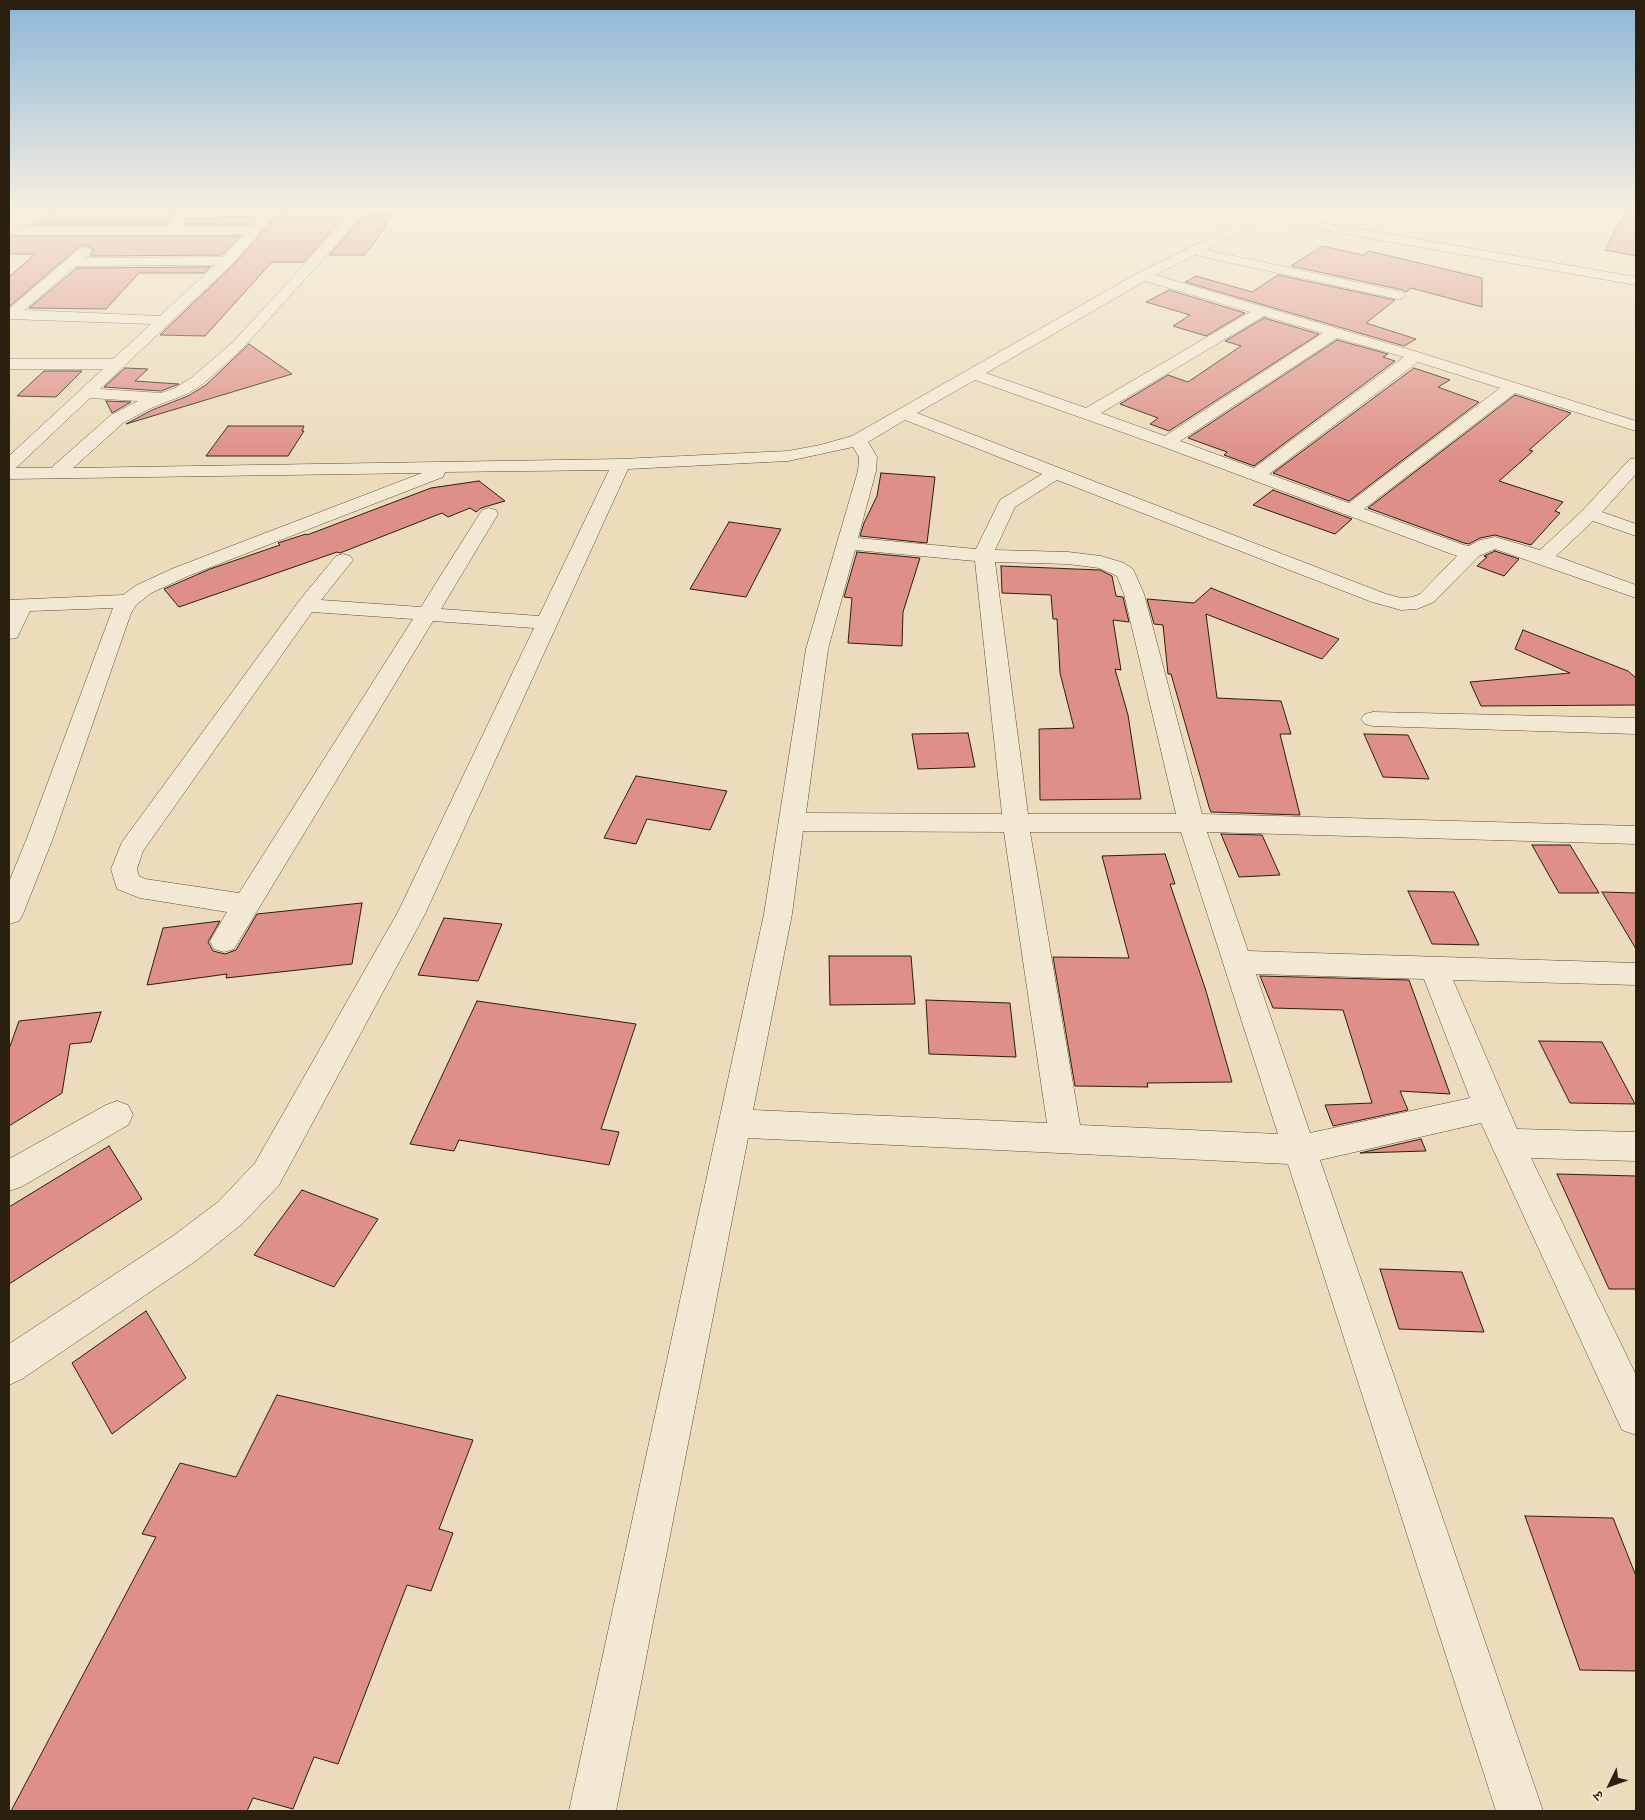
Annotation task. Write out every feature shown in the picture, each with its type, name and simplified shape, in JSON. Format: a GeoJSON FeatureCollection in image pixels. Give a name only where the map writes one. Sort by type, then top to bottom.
{"type":"FeatureCollection","features":[{"type":"Feature","properties":{"kind":"street"},"geometry":{"type":"LineString","coordinates":[[10,314],[36,292]]}},
{"type":"Feature","properties":{"kind":"street"},"geometry":{"type":"LineString","coordinates":[[9,465],[192,292]]}},
{"type":"Feature","properties":{"kind":"street"},"geometry":{"type":"LineString","coordinates":[[56,473],[117,419],[145,404],[180,391],[197,381],[238,345],[287,292]]}},
{"type":"Feature","properties":{"kind":"street"},"geometry":{"type":"LineString","coordinates":[[9,474],[621,464],[788,456],[858,440],[1116,292]]}},
{"type":"Feature","properties":{"kind":"street"},"geometry":{"type":"LineString","coordinates":[[1197,292],[1416,356],[1636,426]]}},
{"type":"Feature","properties":{"kind":"street"},"geometry":{"type":"LineString","coordinates":[[1384,292],[1398,295]]}},
{"type":"Feature","properties":{"kind":"street"},"geometry":{"type":"LineString","coordinates":[[1088,414],[1262,311]]}},
{"type":"Feature","properties":{"kind":"street"},"geometry":{"type":"LineString","coordinates":[[10,314],[161,320]]}},
{"type":"Feature","properties":{"kind":"street"},"geometry":{"type":"LineString","coordinates":[[1167,442],[1334,333]]}},
{"type":"Feature","properties":{"kind":"street"},"geometry":{"type":"LineString","coordinates":[[1256,474],[1416,356]]}},
{"type":"Feature","properties":{"kind":"street"},"geometry":{"type":"LineString","coordinates":[[9,364],[115,364]]}},
{"type":"Feature","properties":{"kind":"street"},"geometry":{"type":"LineString","coordinates":[[974,374],[1256,474],[1461,551],[1472,552]]}},
{"type":"Feature","properties":{"kind":"street"},"geometry":{"type":"LineString","coordinates":[[1351,510],[1512,387]]}},
{"type":"Feature","properties":{"kind":"street"},"geometry":{"type":"LineString","coordinates":[[84,393],[166,397]]}},
{"type":"Feature","properties":{"kind":"street"},"geometry":{"type":"LineString","coordinates":[[904,414],[1379,598],[1401,604],[1417,603],[1426,598],[1472,552],[1487,544],[1495,543],[1543,558],[1636,592]]}},
{"type":"Feature","properties":{"kind":"street"},"geometry":{"type":"LineString","coordinates":[[592,1811],[778,914],[817,648],[867,471],[868,457],[858,440]]}},
{"type":"Feature","properties":{"kind":"street"},"geometry":{"type":"LineString","coordinates":[[1543,558],[1590,514],[1636,463]]}},
{"type":"Feature","properties":{"kind":"street"},"geometry":{"type":"LineString","coordinates":[[9,1366],[185,1248],[230,1213],[267,1174],[411,914],[621,464]]}},
{"type":"Feature","properties":{"kind":"street"},"geometry":{"type":"LineString","coordinates":[[9,914],[40,838],[120,613],[128,601],[144,589],[181,572],[455,466]]}},
{"type":"Feature","properties":{"kind":"street"},"geometry":{"type":"LineString","coordinates":[[1055,473],[1008,504],[988,542],[984,556],[1016,823],[1066,1139]]}},
{"type":"Feature","properties":{"kind":"street"},"geometry":{"type":"LineString","coordinates":[[224,941],[490,514]]}},
{"type":"Feature","properties":{"kind":"street"},"geometry":{"type":"LineString","coordinates":[[1590,514],[1636,530]]}},
{"type":"Feature","properties":{"kind":"street"},"geometry":{"type":"LineString","coordinates":[[847,543],[984,556],[1068,558],[1102,562],[1117,567],[1126,573],[1134,594],[1191,823],[1520,1811]]}},
{"type":"Feature","properties":{"kind":"street"},"geometry":{"type":"LineString","coordinates":[[247,905],[140,888],[128,882],[124,869],[131,848],[306,605],[343,560]]}},
{"type":"Feature","properties":{"kind":"street"},"geometry":{"type":"LineString","coordinates":[[9,633],[16,606],[128,601]]}},
{"type":"Feature","properties":{"kind":"street"},"geometry":{"type":"LineString","coordinates":[[306,605],[547,622]]}},
{"type":"Feature","properties":{"kind":"street"},"geometry":{"type":"LineString","coordinates":[[1373,719],[1636,726]]}},
{"type":"Feature","properties":{"kind":"street"},"geometry":{"type":"LineString","coordinates":[[792,822],[1191,823],[1636,835]]}},
{"type":"Feature","properties":{"kind":"street"},"geometry":{"type":"LineString","coordinates":[[1237,962],[1636,974]]}},
{"type":"Feature","properties":{"kind":"street"},"geometry":{"type":"LineString","coordinates":[[1434,968],[1490,1107],[1636,1416]]}},
{"type":"Feature","properties":{"kind":"street"},"geometry":{"type":"LineString","coordinates":[[735,1123],[1300,1150],[1490,1107]]}},
{"type":"Feature","properties":{"kind":"street"},"geometry":{"type":"LineString","coordinates":[[9,1176],[117,1115]]}},
{"type":"Feature","properties":{"kind":"street"},"geometry":{"type":"LineString","coordinates":[[1507,1143],[1636,1146]]}},
{"type":"Feature","properties":{"kind":"building"},"geometry":{"type":"Polygon","coordinates":[[[9,292],[27,292],[9,307],[9,292]]]}},
{"type":"Feature","properties":{"kind":"building"},"geometry":{"type":"Polygon","coordinates":[[[48,292],[122,292],[106,309],[29,308],[48,292]]]}},
{"type":"Feature","properties":{"kind":"building"},"geometry":{"type":"Polygon","coordinates":[[[205,292],[245,292],[205,336],[160,335],[205,292]]]}},
{"type":"Feature","properties":{"kind":"building"},"geometry":{"type":"Polygon","coordinates":[[[1165,292],[1175,292],[1245,313],[1206,336],[1173,326],[1190,315],[1146,302],[1165,292]]]}},
{"type":"Feature","properties":{"kind":"building"},"geometry":{"type":"Polygon","coordinates":[[[1219,292],[1357,292],[1395,300],[1366,323],[1416,339],[1404,346],[1219,292]]]}},
{"type":"Feature","properties":{"kind":"building"},"geometry":{"type":"Polygon","coordinates":[[[1426,292],[1482,292],[1482,307],[1426,292]]]}},
{"type":"Feature","properties":{"kind":"building"},"geometry":{"type":"Polygon","coordinates":[[[1264,318],[1319,334],[1169,431],[1150,424],[1158,418],[1120,404],[1168,375],[1188,382],[1241,346],[1225,341],[1264,318]]]}},
{"type":"Feature","properties":{"kind":"building"},"geometry":{"type":"Polygon","coordinates":[[[1337,340],[1388,354],[1383,357],[1395,361],[1254,466],[1224,455],[1227,452],[1188,438],[1337,340]]]}},
{"type":"Feature","properties":{"kind":"building"},"geometry":{"type":"Polygon","coordinates":[[[249,344],[292,374],[126,424],[152,410],[188,396],[206,385],[249,344]]]}},
{"type":"Feature","properties":{"kind":"building"},"geometry":{"type":"Polygon","coordinates":[[[125,368],[148,369],[135,381],[179,384],[161,391],[104,387],[125,368]]]}},
{"type":"Feature","properties":{"kind":"building"},"geometry":{"type":"Polygon","coordinates":[[[1414,368],[1450,380],[1438,387],[1479,402],[1349,501],[1273,473],[1414,368]]]}},
{"type":"Feature","properties":{"kind":"building"},"geometry":{"type":"Polygon","coordinates":[[[44,371],[82,371],[56,397],[17,396],[44,371]]]}},
{"type":"Feature","properties":{"kind":"building"},"geometry":{"type":"Polygon","coordinates":[[[1515,395],[1571,413],[1529,450],[1533,451],[1499,481],[1563,502],[1555,511],[1560,513],[1531,545],[1495,535],[1480,538],[1469,544],[1464,543],[1368,508],[1515,395]]]}},
{"type":"Feature","properties":{"kind":"building"},"geometry":{"type":"Polygon","coordinates":[[[106,401],[131,402],[112,413],[106,401]]]}},
{"type":"Feature","properties":{"kind":"building"},"geometry":{"type":"Polygon","coordinates":[[[228,426],[304,426],[302,431],[304,431],[288,456],[206,456],[228,426]]]}},
{"type":"Feature","properties":{"kind":"building"},"geometry":{"type":"Polygon","coordinates":[[[881,473],[935,477],[927,543],[860,536],[877,496],[881,473]]]}},
{"type":"Feature","properties":{"kind":"building"},"geometry":{"type":"Polygon","coordinates":[[[479,481],[505,501],[481,508],[476,512],[470,508],[448,517],[442,513],[340,553],[337,552],[179,607],[164,589],[210,569],[280,545],[278,543],[307,535],[431,488],[479,481]]]}},
{"type":"Feature","properties":{"kind":"building"},"geometry":{"type":"Polygon","coordinates":[[[1273,490],[1352,519],[1335,534],[1253,505],[1273,490]]]}},
{"type":"Feature","properties":{"kind":"building"},"geometry":{"type":"Polygon","coordinates":[[[729,522],[781,529],[746,597],[690,589],[729,522]]]}},
{"type":"Feature","properties":{"kind":"building"},"geometry":{"type":"Polygon","coordinates":[[[1495,551],[1519,559],[1504,576],[1477,566],[1487,557],[1484,556],[1495,551]]]}},
{"type":"Feature","properties":{"kind":"building"},"geometry":{"type":"Polygon","coordinates":[[[857,552],[920,558],[903,612],[902,646],[848,643],[852,598],[844,597],[857,552]]]}},
{"type":"Feature","properties":{"kind":"building"},"geometry":{"type":"Polygon","coordinates":[[[1001,566],[1100,570],[1112,576],[1116,596],[1123,597],[1129,622],[1113,620],[1121,670],[1115,669],[1128,715],[1141,799],[1040,800],[1039,729],[1074,728],[1060,673],[1057,619],[1053,619],[1051,595],[1002,593],[1001,566]]]}},
{"type":"Feature","properties":{"kind":"building"},"geometry":{"type":"Polygon","coordinates":[[[1211,588],[1339,639],[1322,659],[1206,614],[1217,698],[1281,701],[1291,734],[1280,734],[1300,815],[1211,812],[1209,807],[1171,674],[1168,674],[1163,625],[1154,624],[1147,599],[1194,603],[1211,588]]]}},
{"type":"Feature","properties":{"kind":"building"},"geometry":{"type":"Polygon","coordinates":[[[1523,630],[1628,671],[1636,678],[1636,705],[1481,706],[1470,682],[1570,673],[1515,649],[1523,630]]]}},
{"type":"Feature","properties":{"kind":"building"},"geometry":{"type":"Polygon","coordinates":[[[968,733],[975,767],[918,769],[912,734],[968,733]]]}},
{"type":"Feature","properties":{"kind":"building"},"geometry":{"type":"Polygon","coordinates":[[[1364,734],[1408,735],[1429,779],[1383,777],[1364,734]]]}},
{"type":"Feature","properties":{"kind":"building"},"geometry":{"type":"Polygon","coordinates":[[[636,776],[727,791],[710,830],[647,819],[636,844],[604,838],[636,776]]]}},
{"type":"Feature","properties":{"kind":"building"},"geometry":{"type":"Polygon","coordinates":[[[1221,834],[1262,835],[1280,875],[1239,877],[1221,834]]]}},
{"type":"Feature","properties":{"kind":"building"},"geometry":{"type":"Polygon","coordinates":[[[1532,845],[1570,845],[1599,893],[1559,893],[1532,845]]]}},
{"type":"Feature","properties":{"kind":"building"},"geometry":{"type":"Polygon","coordinates":[[[1165,854],[1175,884],[1170,884],[1206,991],[1232,1082],[1147,1083],[1148,1087],[1075,1086],[1053,957],[1129,958],[1102,856],[1165,854]]]}},
{"type":"Feature","properties":{"kind":"building"},"geometry":{"type":"Polygon","coordinates":[[[1408,891],[1454,892],[1479,945],[1432,944],[1408,891]]]}},
{"type":"Feature","properties":{"kind":"building"},"geometry":{"type":"Polygon","coordinates":[[[1602,892],[1636,893],[1636,949],[1602,892]]]}},
{"type":"Feature","properties":{"kind":"building"},"geometry":{"type":"Polygon","coordinates":[[[362,903],[352,964],[226,978],[227,974],[147,985],[163,928],[220,921],[208,942],[213,951],[225,954],[236,950],[257,914],[362,903]]]}},
{"type":"Feature","properties":{"kind":"building"},"geometry":{"type":"Polygon","coordinates":[[[444,918],[502,924],[478,981],[418,975],[444,918]]]}},
{"type":"Feature","properties":{"kind":"building"},"geometry":{"type":"Polygon","coordinates":[[[829,956],[911,956],[915,1004],[830,1005],[829,956]]]}},
{"type":"Feature","properties":{"kind":"building"},"geometry":{"type":"Polygon","coordinates":[[[1260,976],[1409,980],[1450,1094],[1400,1091],[1408,1110],[1333,1126],[1325,1105],[1372,1103],[1343,1010],[1273,1008],[1260,976]]]}},
{"type":"Feature","properties":{"kind":"building"},"geometry":{"type":"Polygon","coordinates":[[[926,1000],[1010,1003],[1016,1057],[929,1054],[926,1000]]]}},
{"type":"Feature","properties":{"kind":"building"},"geometry":{"type":"Polygon","coordinates":[[[477,1001],[636,1024],[601,1129],[619,1132],[609,1165],[459,1140],[454,1151],[410,1144],[477,1001]]]}},
{"type":"Feature","properties":{"kind":"building"},"geometry":{"type":"Polygon","coordinates":[[[101,1012],[91,1042],[70,1044],[62,1093],[9,1126],[9,1049],[19,1021],[101,1012]]]}},
{"type":"Feature","properties":{"kind":"building"},"geometry":{"type":"Polygon","coordinates":[[[1539,1041],[1602,1042],[1635,1104],[1570,1103],[1539,1041]]]}},
{"type":"Feature","properties":{"kind":"building"},"geometry":{"type":"Polygon","coordinates":[[[1421,1139],[1426,1151],[1360,1153],[1421,1139]]]}},
{"type":"Feature","properties":{"kind":"building"},"geometry":{"type":"Polygon","coordinates":[[[109,1146],[142,1199],[9,1284],[9,1207],[109,1146]]]}},
{"type":"Feature","properties":{"kind":"building"},"geometry":{"type":"Polygon","coordinates":[[[1557,1174],[1636,1176],[1636,1289],[1609,1289],[1557,1174]]]}},
{"type":"Feature","properties":{"kind":"building"},"geometry":{"type":"Polygon","coordinates":[[[302,1190],[378,1219],[334,1287],[254,1255],[302,1190]]]}},
{"type":"Feature","properties":{"kind":"building"},"geometry":{"type":"Polygon","coordinates":[[[1380,1269],[1462,1272],[1484,1332],[1399,1329],[1380,1269]]]}},
{"type":"Feature","properties":{"kind":"building"},"geometry":{"type":"Polygon","coordinates":[[[146,1311],[186,1378],[112,1434],[72,1363],[146,1311]]]}},
{"type":"Feature","properties":{"kind":"building"},"geometry":{"type":"Polygon","coordinates":[[[277,1395],[473,1440],[439,1529],[453,1533],[431,1591],[407,1585],[338,1764],[314,1757],[293,1809],[253,1798],[247,1811],[11,1811],[156,1537],[142,1534],[180,1463],[236,1477],[277,1395]]]}},
{"type":"Feature","properties":{"kind":"building"},"geometry":{"type":"Polygon","coordinates":[[[1525,1516],[1613,1518],[1636,1576],[1636,1671],[1580,1670],[1525,1516]]]}}]}
